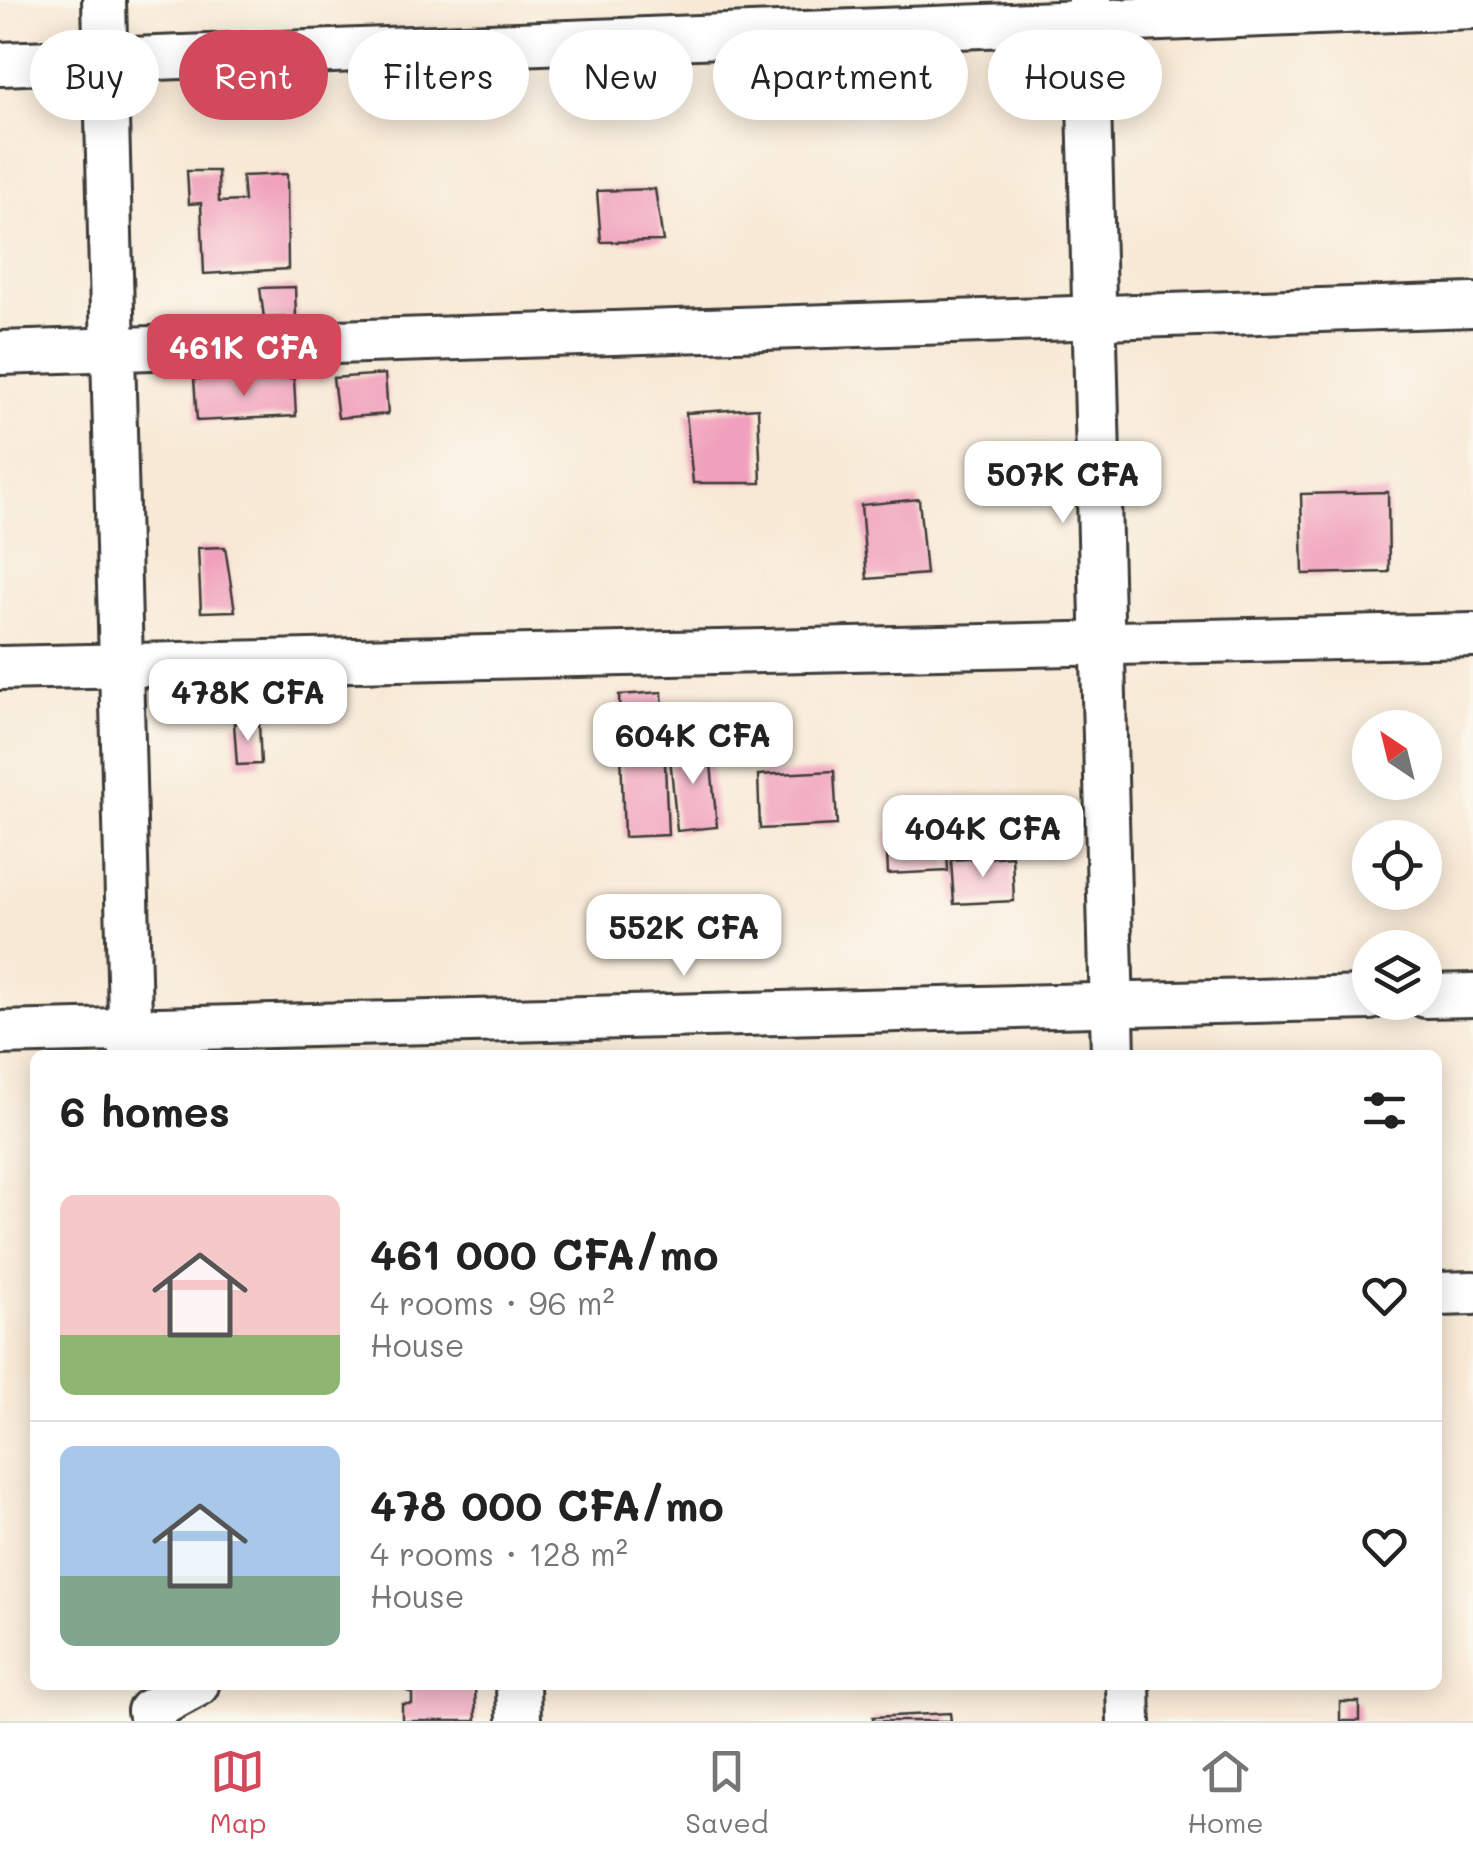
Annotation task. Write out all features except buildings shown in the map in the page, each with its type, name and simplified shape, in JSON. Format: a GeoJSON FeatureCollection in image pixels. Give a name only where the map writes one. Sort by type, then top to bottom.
{"type":"FeatureCollection","features":[{"type":"Feature","properties":{"kind":"street"},"geometry":{"type":"LineString","coordinates":[[104,0],[105,30]]}},
{"type":"Feature","properties":{"kind":"street"},"geometry":{"type":"LineString","coordinates":[[159,57],[1088,11],[1473,7]]}},
{"type":"Feature","properties":{"kind":"street"},"geometry":{"type":"LineString","coordinates":[[1088,11],[1113,1050]]}},
{"type":"Feature","properties":{"kind":"street"},"geometry":{"type":"LineString","coordinates":[[0,64],[30,63]]}},
{"type":"Feature","properties":{"kind":"street"},"geometry":{"type":"LineString","coordinates":[[107,120],[131,1042]]}},
{"type":"Feature","properties":{"kind":"street"},"geometry":{"type":"LineString","coordinates":[[0,353],[1473,304]]}},
{"type":"Feature","properties":{"kind":"street"},"geometry":{"type":"LineString","coordinates":[[0,668],[1473,634]]}},
{"type":"Feature","properties":{"kind":"street"},"geometry":{"type":"LineString","coordinates":[[1442,996],[1473,995]]}},
{"type":"Feature","properties":{"kind":"street"},"geometry":{"type":"LineString","coordinates":[[0,1034],[131,1042],[1352,998]]}},
{"type":"Feature","properties":{"kind":"street"},"geometry":{"type":"LineString","coordinates":[[1442,1294],[1473,1293]]}},
{"type":"Feature","properties":{"kind":"street"},"geometry":{"type":"LineString","coordinates":[[148,1706],[185,1690]]}},
{"type":"Feature","properties":{"kind":"street"},"geometry":{"type":"LineString","coordinates":[[518,1690],[519,1721]]}},
{"type":"Feature","properties":{"kind":"street"},"geometry":{"type":"LineString","coordinates":[[1128,1690],[1129,1721]]}}]}
